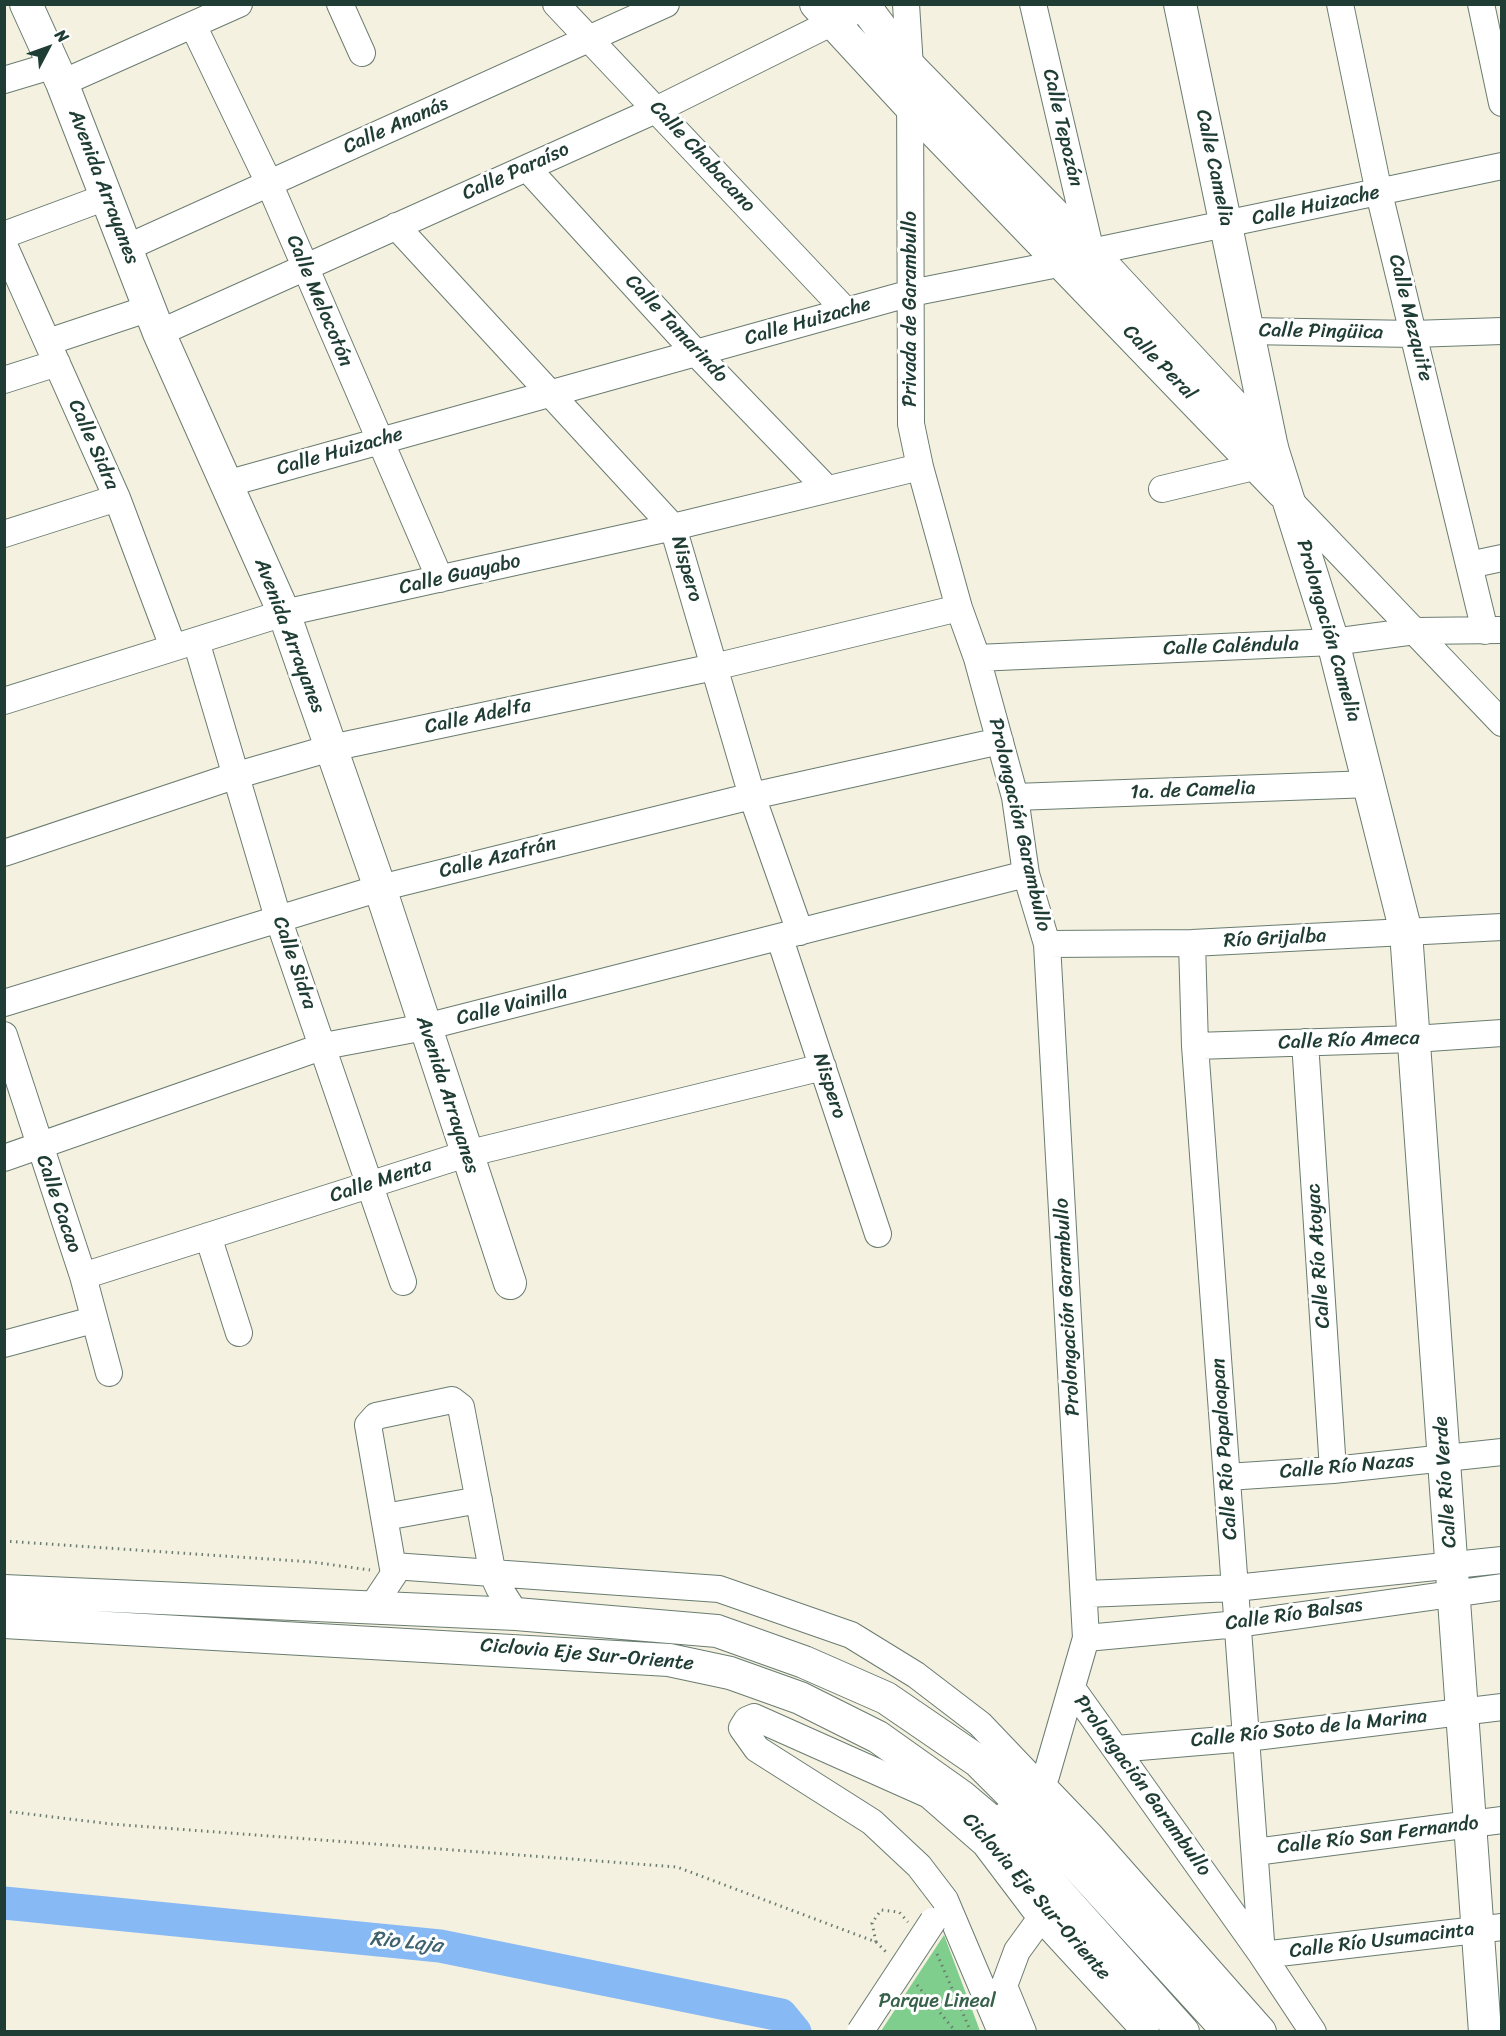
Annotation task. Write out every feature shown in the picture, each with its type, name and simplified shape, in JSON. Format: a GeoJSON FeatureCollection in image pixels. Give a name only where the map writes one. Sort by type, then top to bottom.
{"type":"FeatureCollection","features":[{"type":"Feature","properties":{"kind":"main road","name":"Avenida Arrayanes"},"geometry":{"type":"LineString","coordinates":[[26,4],[58,74],[154,320],[284,613],[380,888],[510,1283]]}},
{"type":"Feature","properties":{"kind":"main road","name":"Calle Camelia"},"geometry":{"type":"LineString","coordinates":[[1180,4],[1248,331]]}},
{"type":"Feature","properties":{"kind":"main road","name":"Calle Peral"},"geometry":{"type":"LineString","coordinates":[[865,5],[910,67],[1077,258],[1265,457],[1291,502]]}},
{"type":"Feature","properties":{"kind":"main road","name":"Calle Peral"},"geometry":{"type":"LineString","coordinates":[[824,13],[910,106],[1077,258]]}},
{"type":"Feature","properties":{"kind":"main road"},"geometry":{"type":"LineString","coordinates":[[1248,331],[1265,457]]}},
{"type":"Feature","properties":{"kind":"main road","name":"Prolongación Camelia"},"geometry":{"type":"LineString","coordinates":[[1291,502],[1333,642],[1371,784],[1406,932]]}},
{"type":"Feature","properties":{"kind":"main road","name":"Calle Río Verde"},"geometry":{"type":"LineString","coordinates":[[1406,932],[1470,1824],[1490,1928],[1485,2031]]}},
{"type":"Feature","properties":{"kind":"main road"},"geometry":{"type":"LineString","coordinates":[[4,1591],[516,1614],[717,1632],[804,1662],[886,1698],[1088,1837],[1260,2031]]}},
{"type":"Feature","properties":{"kind":"main road"},"geometry":{"type":"LineString","coordinates":[[4,1622],[669,1660],[730,1673],[800,1698],[878,1737],[991,1835],[1183,2031]]}},
{"type":"Feature","properties":{"kind":"main road"},"geometry":{"type":"LineString","coordinates":[[991,1835],[1030,1795]]}},
{"type":"Feature","properties":{"kind":"main road"},"geometry":{"type":"LineString","coordinates":[[1030,1795],[1229,2031]]}},
{"type":"Feature","properties":{"kind":"street"},"geometry":{"type":"LineString","coordinates":[[4,80],[58,74],[193,25],[239,4]]}},
{"type":"Feature","properties":{"kind":"street"},"geometry":{"type":"LineString","coordinates":[[340,4],[362,53]]}},
{"type":"Feature","properties":{"kind":"street","name":"Calle Chabacano"},"geometry":{"type":"LineString","coordinates":[[556,4],[658,109],[846,311]]}},
{"type":"Feature","properties":{"kind":"street","name":"Calle Ananás"},"geometry":{"type":"LineString","coordinates":[[126,248],[666,4]]}},
{"type":"Feature","properties":{"kind":"street","name":"Privada de Garambullo"},"geometry":{"type":"LineString","coordinates":[[906,4],[910,67],[912,424],[921,467],[959,608]]}},
{"type":"Feature","properties":{"kind":"street","name":"Calle Tepozán"},"geometry":{"type":"LineString","coordinates":[[1033,4],[1077,258]]}},
{"type":"Feature","properties":{"kind":"street","name":"Calle Mezquite"},"geometry":{"type":"LineString","coordinates":[[1340,4],[1379,193],[1469,565],[1493,631]]}},
{"type":"Feature","properties":{"kind":"street"},"geometry":{"type":"LineString","coordinates":[[1481,4],[1502,103]]}},
{"type":"Feature","properties":{"kind":"street","name":"Calle Paraíso"},"geometry":{"type":"LineString","coordinates":[[4,380],[52,353],[304,267],[658,109],[824,13],[865,5]]}},
{"type":"Feature","properties":{"kind":"street","name":"Calle Melocotón"},"geometry":{"type":"LineString","coordinates":[[193,25],[269,183],[440,579]]}},
{"type":"Feature","properties":{"kind":"street","name":"Calle Huizache"},"geometry":{"type":"LineString","coordinates":[[226,484],[911,293],[1502,166]]}},
{"type":"Feature","properties":{"kind":"street","name":"Calle Tamarindo"},"geometry":{"type":"LineString","coordinates":[[526,168],[696,353],[826,489]]}},
{"type":"Feature","properties":{"kind":"street"},"geometry":{"type":"LineString","coordinates":[[4,235],[106,197]]}},
{"type":"Feature","properties":{"kind":"street","name":"Nispero"},"geometry":{"type":"LineString","coordinates":[[396,226],[673,527],[752,796],[823,1067],[878,1234]]}},
{"type":"Feature","properties":{"kind":"street","name":"Calle Sidra"},"geometry":{"type":"LineString","coordinates":[[4,245],[184,644],[234,776],[278,918],[324,1046],[403,1282]]}},
{"type":"Feature","properties":{"kind":"street","name":"Calle Pingüica"},"geometry":{"type":"LineString","coordinates":[[1248,331],[1413,334],[1502,331]]}},
{"type":"Feature","properties":{"kind":"street"},"geometry":{"type":"LineString","coordinates":[[1162,489],[1265,457]]}},
{"type":"Feature","properties":{"kind":"street","name":"Calle Guayabo"},"geometry":{"type":"LineString","coordinates":[[4,701],[284,613],[673,527],[921,467]]}},
{"type":"Feature","properties":{"kind":"street"},"geometry":{"type":"LineString","coordinates":[[4,534],[117,498]]}},
{"type":"Feature","properties":{"kind":"street","name":"Calle Peral"},"geometry":{"type":"LineString","coordinates":[[1291,502],[1502,723]]}},
{"type":"Feature","properties":{"kind":"street"},"geometry":{"type":"LineString","coordinates":[[1469,565],[1502,558]]}},
{"type":"Feature","properties":{"kind":"street","name":"Prolongación Garambullo"},"geometry":{"type":"LineString","coordinates":[[959,608],[977,658],[1015,797],[1026,874],[1047,944],[1085,1594],[1086,1638],[1072,1688],[1263,1954],[1313,2031]]}},
{"type":"Feature","properties":{"kind":"street","name":"Calle Adelfa"},"geometry":{"type":"LineString","coordinates":[[4,853],[234,776],[331,748],[714,667],[959,608]]}},
{"type":"Feature","properties":{"kind":"street","name":"Calle Caléndula"},"geometry":{"type":"LineString","coordinates":[[977,658],[1333,642],[1415,631],[1493,631]]}},
{"type":"Feature","properties":{"kind":"street","name":"Calle Azafrán"},"geometry":{"type":"LineString","coordinates":[[4,1003],[380,888],[752,796],[1000,741]]}},
{"type":"Feature","properties":{"kind":"street","name":"1a. de Camelia"},"geometry":{"type":"LineString","coordinates":[[1015,797],[1371,784]]}},
{"type":"Feature","properties":{"kind":"street","name":"Calle Vainilla"},"geometry":{"type":"LineString","coordinates":[[4,1158],[324,1046],[425,1027],[1026,874]]}},
{"type":"Feature","properties":{"kind":"street","name":"Río Grijalba"},"geometry":{"type":"LineString","coordinates":[[1047,944],[1191,943],[1502,927]]}},
{"type":"Feature","properties":{"kind":"street","name":"Calle Río Papaloapan"},"geometry":{"type":"LineString","coordinates":[[1191,943],[1196,1046],[1263,1954]]}},
{"type":"Feature","properties":{"kind":"street","name":"Calle Río Ameca"},"geometry":{"type":"LineString","coordinates":[[1196,1046],[1414,1039],[1502,1033]]}},
{"type":"Feature","properties":{"kind":"street","name":"Calle Cacao"},"geometry":{"type":"LineString","coordinates":[[4,1035],[83,1276],[109,1373]]}},
{"type":"Feature","properties":{"kind":"street","name":"Calle Río Atoyac"},"geometry":{"type":"LineString","coordinates":[[1305,1042],[1333,1470]]}},
{"type":"Feature","properties":{"kind":"street","name":"Calle Menta"},"geometry":{"type":"LineString","coordinates":[[83,1276],[466,1154],[823,1067]]}},
{"type":"Feature","properties":{"kind":"street"},"geometry":{"type":"LineString","coordinates":[[208,1236],[239,1333]]}},
{"type":"Feature","properties":{"kind":"street"},"geometry":{"type":"LineString","coordinates":[[4,1344],[93,1320]]}},
{"type":"Feature","properties":{"kind":"street"},"geometry":{"type":"LineString","coordinates":[[372,1607],[394,1574],[368,1425],[376,1416],[452,1400],[461,1407],[493,1575],[516,1614]]}},
{"type":"Feature","properties":{"kind":"street","name":"Calle Río Nazas"},"geometry":{"type":"LineString","coordinates":[[1227,1477],[1333,1470],[1502,1452]]}},
{"type":"Feature","properties":{"kind":"street"},"geometry":{"type":"LineString","coordinates":[[385,1517],[479,1500]]}},
{"type":"Feature","properties":{"kind":"street","name":"Calle Río Balsas"},"geometry":{"type":"LineString","coordinates":[[1086,1638],[1238,1624],[1453,1578],[1502,1560]]}},
{"type":"Feature","properties":{"kind":"street"},"geometry":{"type":"LineString","coordinates":[[393,1566],[493,1575],[719,1589],[851,1635],[916,1675],[980,1724],[1030,1795],[1046,1776],[1072,1688]]}},
{"type":"Feature","properties":{"kind":"street","name":"Calle Río Balsas"},"geometry":{"type":"LineString","coordinates":[[1085,1594],[1453,1578],[1502,1587]]}},
{"type":"Feature","properties":{"kind":"street","name":"Calle Río Soto de la Marina"},"geometry":{"type":"LineString","coordinates":[[1116,1749],[1246,1738],[1502,1707]]}},
{"type":"Feature","properties":{"kind":"street"},"geometry":{"type":"LineString","coordinates":[[980,1724],[934,1787],[754,1717],[747,1720],[742,1728],[757,1749],[872,1821],[919,1866],[939,1911],[1001,2031]]}},
{"type":"Feature","properties":{"kind":"street","name":"Calle Río San Fernando"},"geometry":{"type":"LineString","coordinates":[[1255,1852],[1502,1820]]}},
{"type":"Feature","properties":{"kind":"street"},"geometry":{"type":"LineString","coordinates":[[991,1835],[1041,1918],[1146,2031]]}},
{"type":"Feature","properties":{"kind":"street"},"geometry":{"type":"LineString","coordinates":[[860,2031],[939,1911]]}},
{"type":"Feature","properties":{"kind":"street"},"geometry":{"type":"LineString","coordinates":[[1023,2031],[1004,1986],[1017,1951],[1041,1918]]}},
{"type":"Feature","properties":{"kind":"street","name":"Calle Río Usumacinta"},"geometry":{"type":"LineString","coordinates":[[1263,1954],[1490,1928]]}},
{"type":"Feature","properties":{"kind":"path"},"geometry":{"type":"LineString","coordinates":[[4,1811],[111,1824],[677,1867],[876,1942],[891,1958]]}},
{"type":"Feature","properties":{"kind":"path"},"geometry":{"type":"LineString","coordinates":[[914,1981],[956,2031]]}},
{"type":"Feature","properties":{"kind":"green space","name":"Parque Lineal"},"geometry":{"type":"Polygon","coordinates":[[[944,1935],[980,2031],[881,2031],[944,1935]]]}},
{"type":"Feature","properties":{"kind":"waterway","name":"Rio Laja"},"geometry":{"type":"LineString","coordinates":[[4,1903],[440,1946],[781,2015],[795,2032]]}}]}
